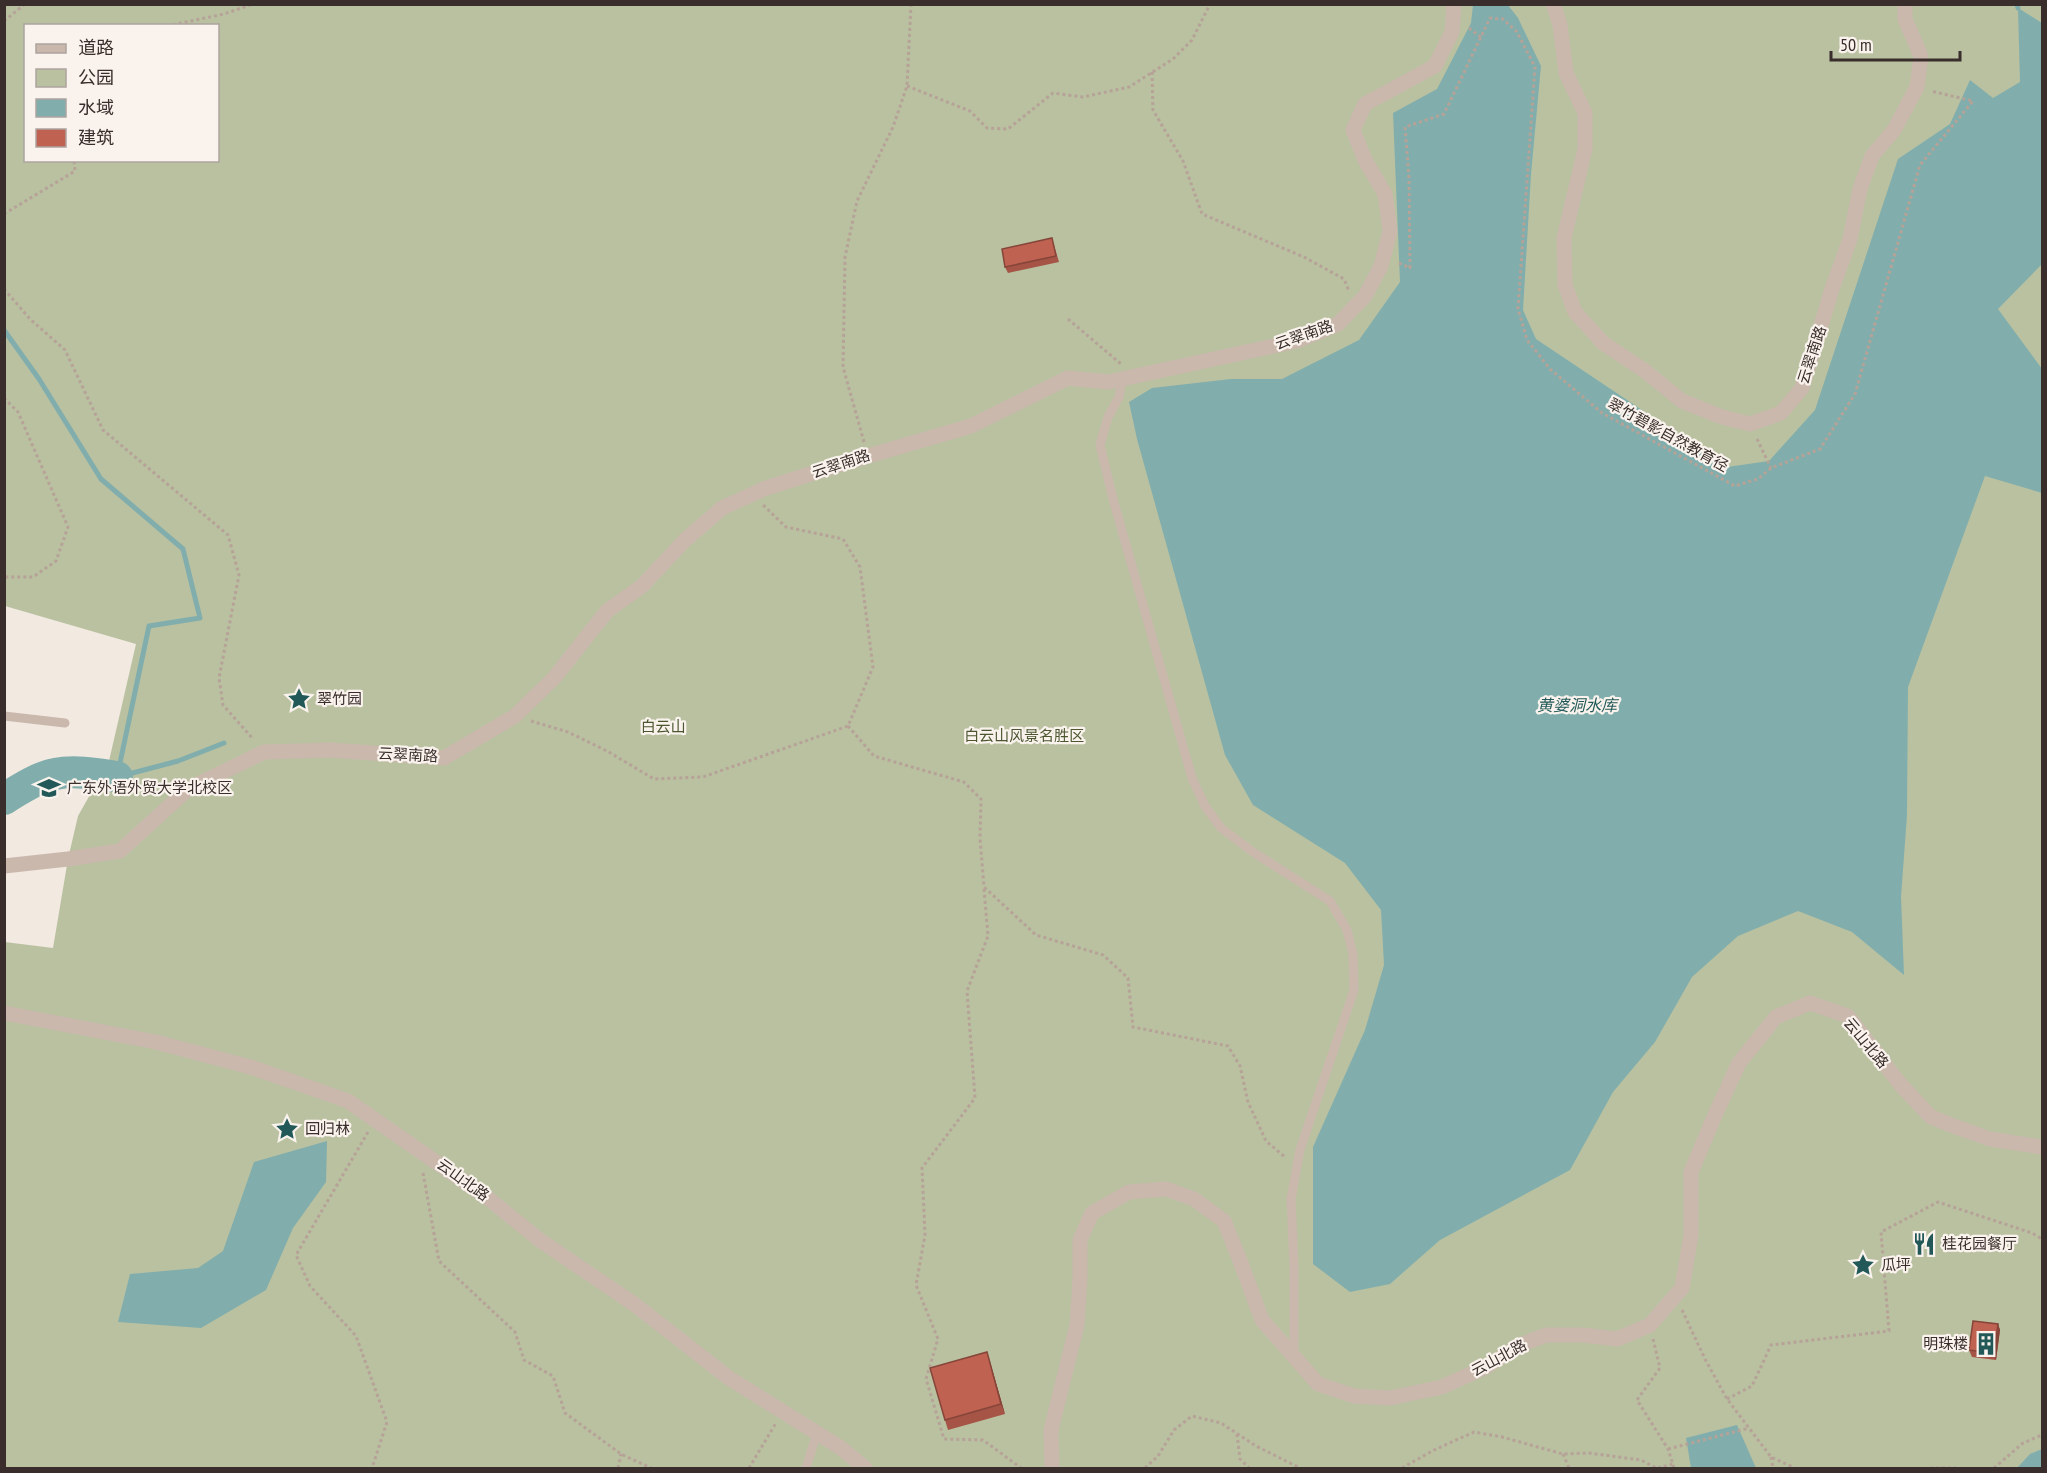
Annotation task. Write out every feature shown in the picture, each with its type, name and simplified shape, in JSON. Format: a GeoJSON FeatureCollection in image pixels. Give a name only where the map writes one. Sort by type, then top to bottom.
{"type":"FeatureCollection","features":[{"type":"Feature","properties":{"kind":"street","name":"云翠南路"},"geometry":{"type":"LineString","coordinates":[[4,866],[120,851],[188,789],[264,752],[330,750],[444,758],[515,716],[554,678],[607,611],[642,586],[684,541],[722,508],[751,495],[868,456],[971,426],[1068,378],[1108,382],[1297,341],[1338,324],[1365,296],[1381,266],[1390,231],[1385,194],[1365,160],[1353,130],[1365,104],[1435,66],[1452,32],[1454,4]]}},
{"type":"Feature","properties":{"kind":"street"},"geometry":{"type":"LineString","coordinates":[[1553,4],[1560,25],[1566,73],[1585,113],[1585,149],[1564,238],[1565,285],[1575,312],[1603,344],[1645,371],[1682,401],[1722,417],[1750,424]]}},
{"type":"Feature","properties":{"kind":"street","name":"云翠南路"},"geometry":{"type":"LineString","coordinates":[[1750,424],[1781,413],[1802,388],[1850,238],[1860,189],[1872,156],[1894,130],[1917,87],[1921,56],[1905,19],[1905,4]]}},
{"type":"Feature","properties":{"kind":"street","name":"云山北路"},"geometry":{"type":"LineString","coordinates":[[1052,1468],[1051,1430],[1077,1325],[1080,1240],[1092,1213],[1129,1192],[1166,1189],[1194,1199],[1224,1221],[1262,1320],[1317,1384],[1354,1396],[1390,1398],[1442,1387],[1486,1367],[1520,1345],[1546,1335],[1583,1335],[1617,1339],[1650,1325],[1682,1288],[1691,1235],[1690,1172],[1739,1063],[1776,1017],[1810,1003],[1848,1016],[1900,1084],[1931,1117],[1990,1138],[2043,1147]]}},
{"type":"Feature","properties":{"kind":"street","name":"云山北路"},"geometry":{"type":"LineString","coordinates":[[4,1013],[156,1042],[254,1068],[348,1101],[489,1199],[541,1241],[634,1304],[729,1378],[817,1433],[865,1468]]}},
{"type":"Feature","properties":{"kind":"lane"},"geometry":{"type":"LineString","coordinates":[[1126,377],[1119,397],[1108,417],[1100,445],[1113,499],[1192,778],[1204,806],[1221,828],[1253,852],[1330,901],[1347,930],[1353,954],[1354,990],[1300,1150],[1291,1199],[1294,1358]]}},
{"type":"Feature","properties":{"kind":"lane"},"geometry":{"type":"LineString","coordinates":[[4,716],[65,723]]}},
{"type":"Feature","properties":{"kind":"lane"},"geometry":{"type":"LineString","coordinates":[[806,1468],[817,1433]]}},
{"type":"Feature","properties":{"kind":"path"},"geometry":{"type":"LineString","coordinates":[[4,21],[25,4]]}},
{"type":"Feature","properties":{"kind":"path"},"geometry":{"type":"LineString","coordinates":[[177,24],[225,14],[253,4]]}},
{"type":"Feature","properties":{"kind":"path"},"geometry":{"type":"LineString","coordinates":[[868,456],[843,367],[845,257],[857,201],[893,127],[907,86],[910,4]]}},
{"type":"Feature","properties":{"kind":"path"},"geometry":{"type":"LineString","coordinates":[[907,86],[970,111],[987,128],[1008,129],[1053,93],[1083,97],[1129,87],[1173,59],[1192,40],[1210,4]]}},
{"type":"Feature","properties":{"kind":"path","name":"翠竹碧影自然教育径"},"geometry":{"type":"LineString","coordinates":[[1410,268],[1409,178],[1405,127],[1444,114],[1491,18],[1503,19],[1517,32],[1535,67],[1518,309],[1527,340],[1550,369],[1602,413],[1735,486],[1758,479],[1771,468],[1820,449],[1854,394],[1920,165],[1973,100],[1945,94]]}},
{"type":"Feature","properties":{"kind":"path"},"geometry":{"type":"LineString","coordinates":[[1152,72],[1153,110],[1183,161],[1202,214],[1304,257],[1344,279],[1356,307]]}},
{"type":"Feature","properties":{"kind":"path"},"geometry":{"type":"LineString","coordinates":[[4,214],[75,171],[74,162]]}},
{"type":"Feature","properties":{"kind":"path"},"geometry":{"type":"LineString","coordinates":[[4,289],[30,319],[65,350],[103,430],[228,535],[239,575],[219,678],[223,705],[264,752]]}},
{"type":"Feature","properties":{"kind":"path"},"geometry":{"type":"LineString","coordinates":[[1068,319],[1128,369],[1126,377]]}},
{"type":"Feature","properties":{"kind":"path"},"geometry":{"type":"LineString","coordinates":[[4,398],[18,412],[68,527],[56,561],[33,577],[4,577]]}},
{"type":"Feature","properties":{"kind":"path"},"geometry":{"type":"LineString","coordinates":[[1750,424],[1771,468]]}},
{"type":"Feature","properties":{"kind":"path"},"geometry":{"type":"LineString","coordinates":[[515,716],[568,732],[607,751],[654,779],[704,777],[848,726],[873,667],[860,567],[843,539],[786,526],[751,495]]}},
{"type":"Feature","properties":{"kind":"path"},"geometry":{"type":"LineString","coordinates":[[848,726],[874,756],[964,782],[981,799],[980,838],[988,936],[968,991],[975,1098],[922,1167],[925,1235],[916,1285],[938,1339],[926,1379],[944,1439],[983,1440],[1021,1468]]}},
{"type":"Feature","properties":{"kind":"path"},"geometry":{"type":"LineString","coordinates":[[984,887],[1036,935],[1103,955],[1128,978],[1134,1027],[1228,1046],[1240,1066],[1248,1102],[1266,1142],[1297,1167]]}},
{"type":"Feature","properties":{"kind":"path"},"geometry":{"type":"LineString","coordinates":[[372,1468],[387,1422],[356,1336],[309,1286],[296,1255],[375,1118]]}},
{"type":"Feature","properties":{"kind":"path"},"geometry":{"type":"LineString","coordinates":[[418,1148],[439,1261],[515,1332],[524,1360],[553,1376],[565,1413],[621,1454],[651,1468]]}},
{"type":"Feature","properties":{"kind":"path"},"geometry":{"type":"LineString","coordinates":[[1727,1399],[1752,1386],[1771,1345],[1889,1331],[1881,1232],[1938,1202],[2032,1233],[2043,1239]]}},
{"type":"Feature","properties":{"kind":"path"},"geometry":{"type":"LineString","coordinates":[[1675,1296],[1727,1399],[1771,1456],[1795,1468]]}},
{"type":"Feature","properties":{"kind":"path"},"geometry":{"type":"LineString","coordinates":[[1650,1325],[1660,1368],[1637,1400],[1668,1449],[1674,1468]]}},
{"type":"Feature","properties":{"kind":"path"},"geometry":{"type":"LineString","coordinates":[[749,1468],[783,1412]]}},
{"type":"Feature","properties":{"kind":"path"},"geometry":{"type":"LineString","coordinates":[[1145,1468],[1158,1456],[1174,1430],[1192,1416],[1221,1423],[1256,1446],[1300,1468]]}},
{"type":"Feature","properties":{"kind":"path"},"geometry":{"type":"LineString","coordinates":[[1668,1449],[1749,1428]]}},
{"type":"Feature","properties":{"kind":"path"},"geometry":{"type":"LineString","coordinates":[[1402,1468],[1474,1432],[1502,1437],[1563,1454],[1589,1453],[1641,1460],[1657,1468],[1672,1464]]}},
{"type":"Feature","properties":{"kind":"path"},"geometry":{"type":"LineString","coordinates":[[1237,1434],[1240,1459],[1249,1468]]}},
{"type":"Feature","properties":{"kind":"path"},"geometry":{"type":"LineString","coordinates":[[1994,1468],[2023,1443],[2043,1435]]}},
{"type":"Feature","properties":{"kind":"path"},"geometry":{"type":"LineString","coordinates":[[618,1468],[621,1454]]}},
{"type":"Feature","properties":{"kind":"path"},"geometry":{"type":"LineString","coordinates":[[1563,1454],[1569,1468]]}},
{"type":"Feature","properties":{"kind":"path"},"geometry":{"type":"LineString","coordinates":[[1771,1456],[1773,1468]]}},
{"type":"Feature","properties":{"kind":"path"},"geometry":{"type":"LineString","coordinates":[[1930,1468],[1956,1468]]}},
{"type":"Feature","properties":{"kind":"green space","name":"白云山"},"geometry":{"type":"Polygon","coordinates":[[[5,5],[2042,5],[2042,1468],[5,1468],[5,942],[53,948],[68,859],[78,816],[109,761],[136,644],[5,606],[5,5]]]}},
{"type":"Feature","properties":{"kind":"water","name":"黄婆洞水库"},"geometry":{"type":"Polygon","coordinates":[[[1473,5],[1508,5],[1518,18],[1541,66],[1531,174],[1523,310],[1536,339],[1727,467],[1769,461],[1815,410],[1898,159],[1950,124],[1970,80],[1993,98],[2020,82],[2018,8],[2042,23],[2042,264],[1998,309],[2042,369],[2042,493],[1985,476],[1908,687],[1907,815],[1901,897],[1904,975],[1852,932],[1798,911],[1738,936],[1692,977],[1655,1042],[1613,1092],[1570,1170],[1440,1240],[1390,1284],[1350,1292],[1313,1264],[1313,1147],[1365,1030],[1384,965],[1381,910],[1345,863],[1253,805],[1225,755],[1137,439],[1129,402],[1152,388],[1231,379],[1282,379],[1359,340],[1400,282],[1393,113],[1437,89],[1471,23],[1473,5]]]}},
{"type":"Feature","properties":{"kind":"water"},"geometry":{"type":"Polygon","coordinates":[[[327,1141],[326,1182],[293,1228],[266,1290],[201,1328],[118,1322],[130,1274],[198,1268],[223,1251],[254,1162],[327,1141]]]}},
{"type":"Feature","properties":{"kind":"water"},"geometry":{"type":"Polygon","coordinates":[[[1737,1425],[1756,1468],[1691,1468],[1686,1438],[1737,1425]]]}},
{"type":"Feature","properties":{"kind":"water"},"geometry":{"type":"Polygon","coordinates":[[[2042,1449],[2042,1468],[2017,1468],[2030,1454],[2042,1449]]]}},
{"type":"Feature","properties":{"kind":"building"},"geometry":{"type":"Polygon","coordinates":[[[1052,238],[1056,256],[1005,267],[1002,249],[1052,238]]]}},
{"type":"Feature","properties":{"kind":"building","name":"明珠楼"},"geometry":{"type":"Polygon","coordinates":[[[1973,1321],[1998,1324],[1994,1354],[1969,1350],[1973,1321]]]}},
{"type":"Feature","properties":{"kind":"building"},"geometry":{"type":"Polygon","coordinates":[[[987,1352],[1001,1404],[945,1420],[930,1368],[987,1352]]]}},
{"type":"Feature","properties":{"kind":"waterway"},"geometry":{"type":"LineString","coordinates":[[2017,4],[2018,8]]}},
{"type":"Feature","properties":{"kind":"waterway"},"geometry":{"type":"LineString","coordinates":[[4,330],[39,379],[101,479],[183,549],[200,618],[149,626],[117,777],[178,761],[224,743]]}},
{"type":"Feature","properties":{"kind":"waterway"},"geometry":{"type":"LineString","coordinates":[[4,799],[49,775],[78,772],[117,777]]}},
{"type":"Feature","properties":{"kind":"place","name":"翠竹园"},"geometry":{"type":"Point","coordinates":[299,699]}},
{"type":"Feature","properties":{"kind":"place","name":"广东外语外贸大学北校区"},"geometry":{"type":"Point","coordinates":[49,788]}},
{"type":"Feature","properties":{"kind":"place","name":"回归林"},"geometry":{"type":"Point","coordinates":[287,1129]}},
{"type":"Feature","properties":{"kind":"place","name":"桂花园餐厅"},"geometry":{"type":"Point","coordinates":[1924,1244]}},
{"type":"Feature","properties":{"kind":"place","name":"瓜坪"},"geometry":{"type":"Point","coordinates":[1863,1265]}},
{"type":"Feature","properties":{"kind":"place","name":"明珠楼"},"geometry":{"type":"Point","coordinates":[1986,1344]}},
{"type":"Feature","properties":{"kind":"park label","name":"白云山风景名胜区"},"geometry":{"type":"Point","coordinates":[1024,736]}}]}
